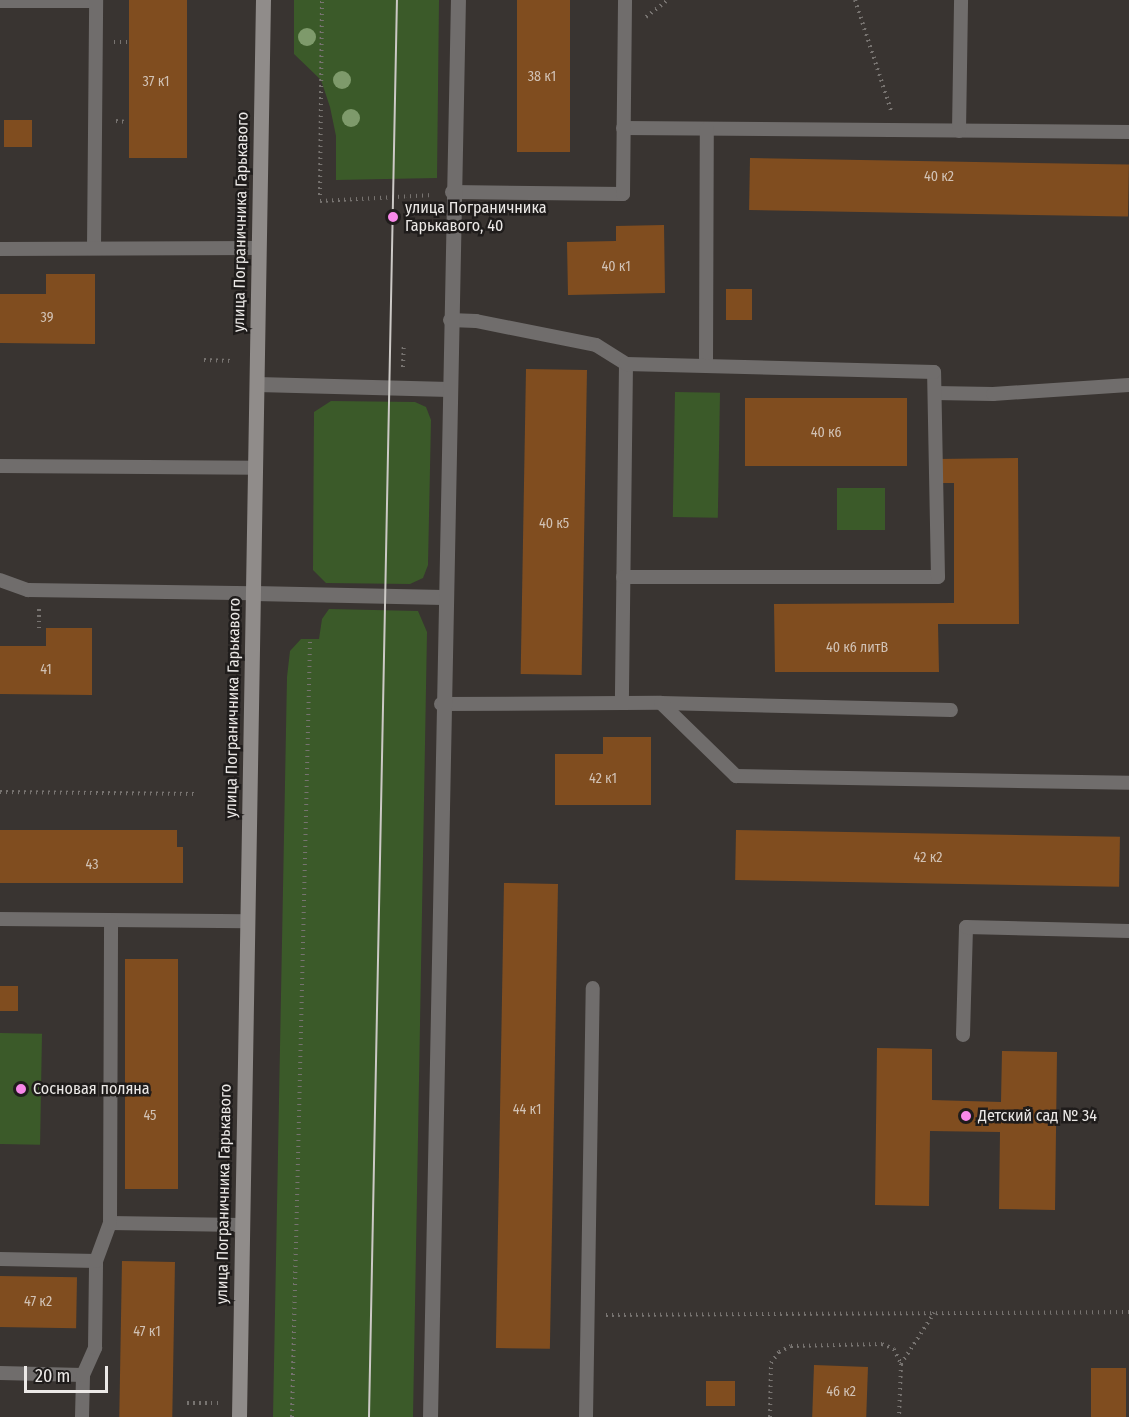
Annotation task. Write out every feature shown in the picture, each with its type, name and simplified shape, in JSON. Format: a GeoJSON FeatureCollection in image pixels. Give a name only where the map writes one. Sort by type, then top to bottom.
{"type":"FeatureCollection","features":[{"type":"Feature","properties":{"kind":"street","name":"улица Пограничника Гарькавого"},"geometry":{"type":"LineString","coordinates":[[239,1417],[264,0]]}},
{"type":"Feature","properties":{"kind":"street"},"geometry":{"type":"LineString","coordinates":[[430,1417],[443,597],[458,0]]}},
{"type":"Feature","properties":{"kind":"street"},"geometry":{"type":"LineString","coordinates":[[256,384],[449,389]]}},
{"type":"Feature","properties":{"kind":"street"},"geometry":{"type":"LineString","coordinates":[[253,593],[443,597]]}},
{"type":"Feature","properties":{"kind":"lane"},"geometry":{"type":"LineString","coordinates":[[0,1],[96,0],[94,248]]}},
{"type":"Feature","properties":{"kind":"lane"},"geometry":{"type":"LineString","coordinates":[[452,192],[623,194],[625,0]]}},
{"type":"Feature","properties":{"kind":"lane"},"geometry":{"type":"LineString","coordinates":[[959,131],[961,0]]}},
{"type":"Feature","properties":{"kind":"lane"},"geometry":{"type":"LineString","coordinates":[[623,128],[1129,132]]}},
{"type":"Feature","properties":{"kind":"lane"},"geometry":{"type":"LineString","coordinates":[[706,129],[706,364]]}},
{"type":"Feature","properties":{"kind":"lane"},"geometry":{"type":"LineString","coordinates":[[0,249],[259,248]]}},
{"type":"Feature","properties":{"kind":"lane"},"geometry":{"type":"LineString","coordinates":[[450,320],[476,321],[596,345],[626,364],[706,364],[934,372],[938,577],[623,578]]}},
{"type":"Feature","properties":{"kind":"lane"},"geometry":{"type":"LineString","coordinates":[[622,701],[626,364]]}},
{"type":"Feature","properties":{"kind":"lane"},"geometry":{"type":"LineString","coordinates":[[934,393],[993,394],[1129,385]]}},
{"type":"Feature","properties":{"kind":"lane"},"geometry":{"type":"LineString","coordinates":[[0,466],[255,468]]}},
{"type":"Feature","properties":{"kind":"lane"},"geometry":{"type":"LineString","coordinates":[[0,580],[28,590],[253,593]]}},
{"type":"Feature","properties":{"kind":"lane"},"geometry":{"type":"LineString","coordinates":[[441,704],[622,701],[661,704],[951,710]]}},
{"type":"Feature","properties":{"kind":"lane"},"geometry":{"type":"LineString","coordinates":[[661,704],[736,776],[1129,783]]}},
{"type":"Feature","properties":{"kind":"lane"},"geometry":{"type":"LineString","coordinates":[[0,919],[247,921]]}},
{"type":"Feature","properties":{"kind":"lane"},"geometry":{"type":"LineString","coordinates":[[82,1417],[82,1375],[95,1348],[96,1261],[110,1223],[111,921]]}},
{"type":"Feature","properties":{"kind":"lane"},"geometry":{"type":"LineString","coordinates":[[963,1035],[966,927],[1129,931]]}},
{"type":"Feature","properties":{"kind":"lane"},"geometry":{"type":"LineString","coordinates":[[586,1417],[593,988]]}},
{"type":"Feature","properties":{"kind":"lane"},"geometry":{"type":"LineString","coordinates":[[110,1223],[241,1225]]}},
{"type":"Feature","properties":{"kind":"lane"},"geometry":{"type":"LineString","coordinates":[[0,1259],[96,1261]]}},
{"type":"Feature","properties":{"kind":"lane"},"geometry":{"type":"LineString","coordinates":[[0,1372],[82,1375]]}},
{"type":"Feature","properties":{"kind":"path"},"geometry":{"type":"LineString","coordinates":[[322,0],[320,198],[408,198],[452,192]]}},
{"type":"Feature","properties":{"kind":"path"},"geometry":{"type":"LineString","coordinates":[[855,0],[898,130]]}},
{"type":"Feature","properties":{"kind":"path"},"geometry":{"type":"LineString","coordinates":[[407,204],[408,198]]}},
{"type":"Feature","properties":{"kind":"path"},"geometry":{"type":"LineString","coordinates":[[403,370],[404,344]]}},
{"type":"Feature","properties":{"kind":"path"},"geometry":{"type":"LineString","coordinates":[[204,360],[232,361]]}},
{"type":"Feature","properties":{"kind":"path"},"geometry":{"type":"LineString","coordinates":[[292,1417],[310,639]]}},
{"type":"Feature","properties":{"kind":"path"},"geometry":{"type":"LineString","coordinates":[[0,792],[197,794]]}},
{"type":"Feature","properties":{"kind":"path"},"geometry":{"type":"LineString","coordinates":[[588,1315],[1129,1312]]}},
{"type":"Feature","properties":{"kind":"path"},"geometry":{"type":"LineString","coordinates":[[901,1364],[934,1313]]}},
{"type":"Feature","properties":{"kind":"path"},"geometry":{"type":"LineString","coordinates":[[771,1417],[771,1364],[779,1352],[791,1346],[882,1344],[894,1350],[901,1364],[899,1417]]}},
{"type":"Feature","properties":{"kind":"path"},"geometry":{"type":"LineString","coordinates":[[188,1403],[218,1403]]}},
{"type":"Feature","properties":{"kind":"green space"},"geometry":{"type":"Polygon","coordinates":[[[294,0],[439,0],[437,178],[336,180],[336,136],[321,80],[294,54],[294,0]]]}},
{"type":"Feature","properties":{"kind":"green space"},"geometry":{"type":"Polygon","coordinates":[[[675,392],[720,393],[718,518],[673,517],[675,392]]]}},
{"type":"Feature","properties":{"kind":"green space"},"geometry":{"type":"Polygon","coordinates":[[[331,401],[415,402],[426,407],[431,420],[428,565],[423,578],[410,584],[326,583],[313,570],[314,412],[331,401]]]}},
{"type":"Feature","properties":{"kind":"green space"},"geometry":{"type":"Polygon","coordinates":[[[837,488],[885,488],[885,530],[837,530],[837,488]]]}},
{"type":"Feature","properties":{"kind":"green space"},"geometry":{"type":"Polygon","coordinates":[[[329,609],[418,611],[427,632],[413,1417],[273,1417],[287,677],[290,651],[301,639],[319,639],[322,619],[329,609]]]}},
{"type":"Feature","properties":{"kind":"green space","name":"Сосновая поляна"},"geometry":{"type":"Polygon","coordinates":[[[0,1033],[42,1034],[40,1145],[0,1144],[0,1033]]]}},
{"type":"Feature","properties":{"kind":"building"},"geometry":{"type":"Polygon","coordinates":[[[129,0],[187,0],[187,158],[129,158],[129,0]]]}},
{"type":"Feature","properties":{"kind":"building"},"geometry":{"type":"Polygon","coordinates":[[[517,0],[570,0],[570,152],[517,152],[517,0]]]}},
{"type":"Feature","properties":{"kind":"building"},"geometry":{"type":"Polygon","coordinates":[[[4,120],[32,120],[32,147],[4,147],[4,120]]]}},
{"type":"Feature","properties":{"kind":"building"},"geometry":{"type":"Polygon","coordinates":[[[750,158],[1129,165],[1128,217],[749,210],[750,158]]]}},
{"type":"Feature","properties":{"kind":"building"},"geometry":{"type":"Polygon","coordinates":[[[664,225],[665,293],[568,295],[567,242],[616,241],[616,226],[664,225]]]}},
{"type":"Feature","properties":{"kind":"building"},"geometry":{"type":"Polygon","coordinates":[[[46,274],[95,274],[95,344],[0,343],[0,294],[46,294],[46,274]]]}},
{"type":"Feature","properties":{"kind":"building"},"geometry":{"type":"Polygon","coordinates":[[[726,289],[752,289],[752,320],[726,320],[726,289]]]}},
{"type":"Feature","properties":{"kind":"building"},"geometry":{"type":"Polygon","coordinates":[[[526,369],[587,370],[582,675],[521,674],[526,369]]]}},
{"type":"Feature","properties":{"kind":"building"},"geometry":{"type":"Polygon","coordinates":[[[745,398],[907,398],[907,466],[745,466],[745,398]]]}},
{"type":"Feature","properties":{"kind":"building"},"geometry":{"type":"Polygon","coordinates":[[[1018,458],[1019,624],[938,624],[939,672],[775,672],[774,604],[954,603],[954,483],[939,483],[937,459],[1018,458]]]}},
{"type":"Feature","properties":{"kind":"building"},"geometry":{"type":"Polygon","coordinates":[[[46,628],[92,628],[92,695],[0,694],[0,646],[46,646],[46,628]]]}},
{"type":"Feature","properties":{"kind":"building"},"geometry":{"type":"Polygon","coordinates":[[[603,737],[651,737],[651,805],[555,805],[555,754],[603,754],[603,737]]]}},
{"type":"Feature","properties":{"kind":"building"},"geometry":{"type":"Polygon","coordinates":[[[0,830],[177,830],[177,847],[183,847],[183,883],[0,883],[0,830]]]}},
{"type":"Feature","properties":{"kind":"building"},"geometry":{"type":"Polygon","coordinates":[[[736,830],[1120,837],[1119,887],[735,880],[736,830]]]}},
{"type":"Feature","properties":{"kind":"building"},"geometry":{"type":"Polygon","coordinates":[[[504,883],[558,884],[550,1349],[496,1348],[504,883]]]}},
{"type":"Feature","properties":{"kind":"building"},"geometry":{"type":"Polygon","coordinates":[[[125,959],[178,959],[178,1189],[125,1189],[125,959]]]}},
{"type":"Feature","properties":{"kind":"building"},"geometry":{"type":"Polygon","coordinates":[[[0,986],[18,986],[18,1011],[0,1011],[0,986]]]}},
{"type":"Feature","properties":{"kind":"building","name":"Детский сад № 34"},"geometry":{"type":"Polygon","coordinates":[[[877,1048],[932,1049],[932,1100],[1001,1102],[1002,1051],[1057,1052],[1055,1210],[999,1209],[1000,1132],[930,1131],[929,1206],[875,1205],[877,1048]]]}},
{"type":"Feature","properties":{"kind":"building"},"geometry":{"type":"Polygon","coordinates":[[[122,1261],[175,1262],[172,1417],[119,1417],[122,1261]]]}},
{"type":"Feature","properties":{"kind":"building"},"geometry":{"type":"Polygon","coordinates":[[[0,1276],[77,1277],[76,1328],[0,1327],[0,1276]]]}},
{"type":"Feature","properties":{"kind":"building"},"geometry":{"type":"Polygon","coordinates":[[[814,1365],[868,1367],[866,1417],[812,1417],[814,1365]]]}},
{"type":"Feature","properties":{"kind":"building"},"geometry":{"type":"Polygon","coordinates":[[[1091,1368],[1126,1368],[1126,1417],[1091,1417],[1091,1368]]]}},
{"type":"Feature","properties":{"kind":"building"},"geometry":{"type":"Polygon","coordinates":[[[706,1381],[735,1381],[735,1406],[706,1406],[706,1381]]]}},
{"type":"Feature","properties":{"kind":"tram line"},"geometry":{"type":"LineString","coordinates":[[369,1417],[397,0]]}},
{"type":"Feature","properties":{"kind":"place","name":"улица Пограничника Гарькавого, 40"},"geometry":{"type":"Point","coordinates":[393,217]}},
{"type":"Feature","properties":{"kind":"place","name":"Сосновая поляна"},"geometry":{"type":"Point","coordinates":[21,1089]}},
{"type":"Feature","properties":{"kind":"place","name":"Детский сад № 34"},"geometry":{"type":"Point","coordinates":[966,1116]}}]}
